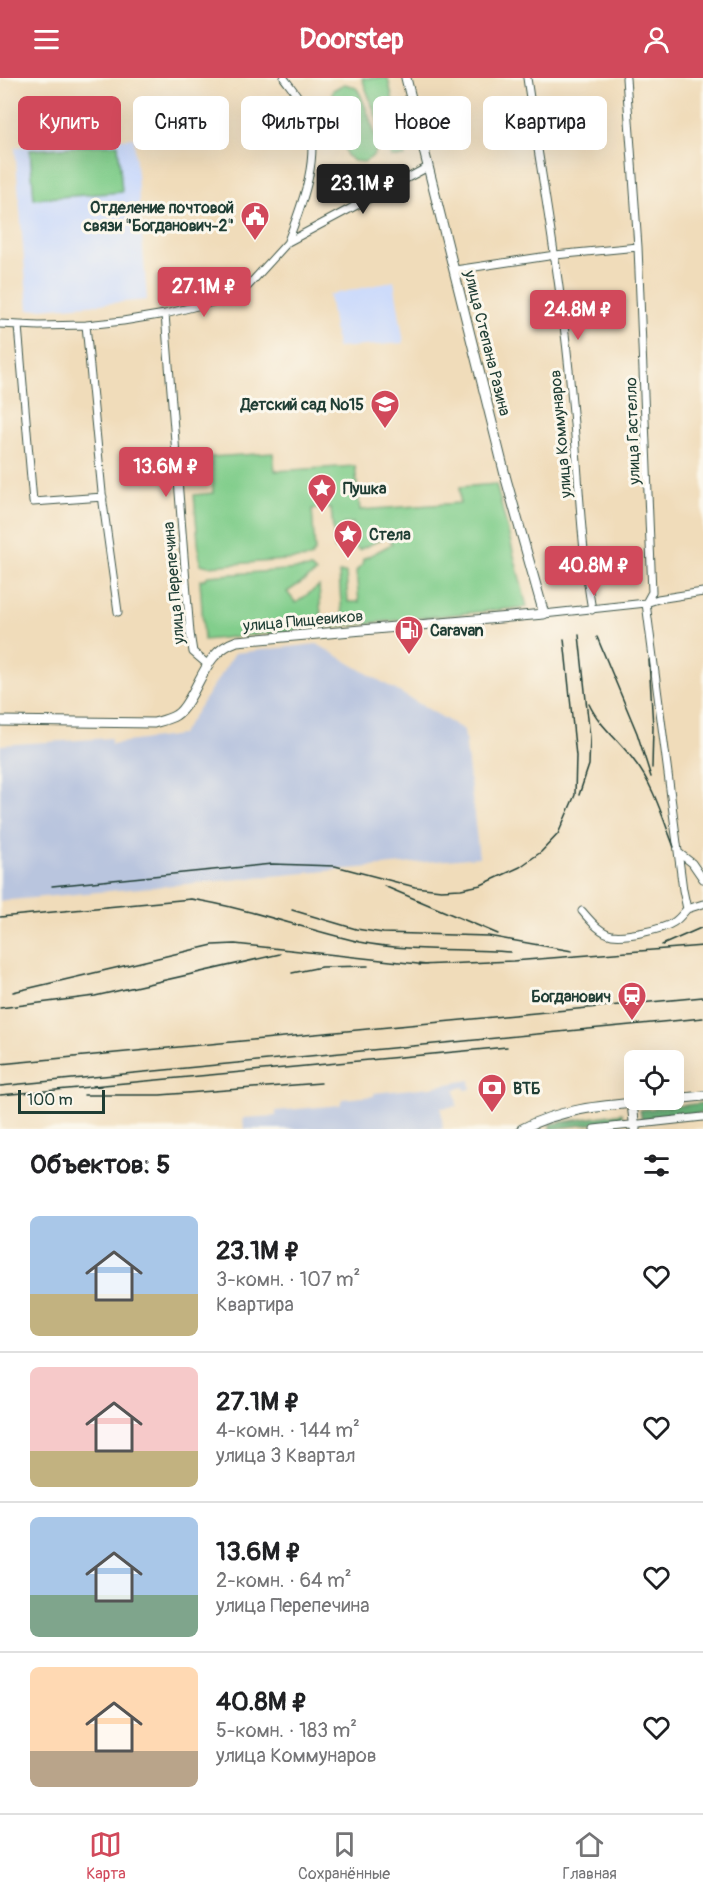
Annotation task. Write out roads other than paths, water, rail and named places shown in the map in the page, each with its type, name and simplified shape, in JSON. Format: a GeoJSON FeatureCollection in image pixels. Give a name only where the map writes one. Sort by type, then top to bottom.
{"type":"FeatureCollection","features":[{"type":"Feature","properties":{"kind":"main road","name":"улица Степана Разина"},"geometry":{"type":"LineString","coordinates":[[406,78],[506,479],[544,614]]}},
{"type":"Feature","properties":{"kind":"main road","name":"улица Пищевиков"},"geometry":{"type":"LineString","coordinates":[[0,721],[154,723],[177,715],[191,697],[207,664],[226,645],[237,641],[544,614]]}},
{"type":"Feature","properties":{"kind":"main road"},"geometry":{"type":"LineString","coordinates":[[684,1098],[703,1096]]}},
{"type":"Feature","properties":{"kind":"main road"},"geometry":{"type":"LineString","coordinates":[[522,1129],[543,1118],[564,1112],[624,1105]]}},
{"type":"Feature","properties":{"kind":"main road"},"geometry":{"type":"LineString","coordinates":[[633,1110],[635,1126]]}},
{"type":"Feature","properties":{"kind":"street"},"geometry":{"type":"LineString","coordinates":[[284,78],[307,112],[313,142],[306,194],[288,242]]}},
{"type":"Feature","properties":{"kind":"street","name":"улица Коммунаров"},"geometry":{"type":"LineString","coordinates":[[527,78],[555,255],[572,401],[584,563],[592,610]]}},
{"type":"Feature","properties":{"kind":"street","name":"улица Гастелло"},"geometry":{"type":"LineString","coordinates":[[626,78],[638,247],[652,592],[646,603],[687,909]]}},
{"type":"Feature","properties":{"kind":"street"},"geometry":{"type":"LineString","coordinates":[[0,324],[86,325],[165,314],[220,301],[248,286],[288,242],[428,167]]}},
{"type":"Feature","properties":{"kind":"street"},"geometry":{"type":"LineString","coordinates":[[455,270],[555,255],[638,247]]}},
{"type":"Feature","properties":{"kind":"street","name":"улица Перепечина"},"geometry":{"type":"LineString","coordinates":[[165,314],[190,633],[193,652],[207,664]]}},
{"type":"Feature","properties":{"kind":"street"},"geometry":{"type":"LineString","coordinates":[[86,325],[103,497],[118,612]]}},
{"type":"Feature","properties":{"kind":"street"},"geometry":{"type":"LineString","coordinates":[[18,326],[33,502],[103,497]]}},
{"type":"Feature","properties":{"kind":"street","name":"улица Пищевиков"},"geometry":{"type":"LineString","coordinates":[[544,614],[646,603],[703,592]]}},
{"type":"Feature","properties":{"kind":"street"},"geometry":{"type":"LineString","coordinates":[[679,854],[692,863],[703,879]]}},
{"type":"Feature","properties":{"kind":"street"},"geometry":{"type":"LineString","coordinates":[[582,912],[600,929],[611,935],[628,934],[673,923],[687,909],[703,904]]}},
{"type":"Feature","properties":{"kind":"street"},"geometry":{"type":"LineString","coordinates":[[594,1129],[703,1117]]}},
{"type":"Feature","properties":{"kind":"railway"},"geometry":{"type":"LineString","coordinates":[[579,635],[590,737],[589,765],[579,795]]}},
{"type":"Feature","properties":{"kind":"railway"},"geometry":{"type":"LineString","coordinates":[[597,637],[637,733],[651,777]]}},
{"type":"Feature","properties":{"kind":"railway"},"geometry":{"type":"LineString","coordinates":[[52,886],[272,864],[335,866],[415,887],[441,890],[481,885],[520,867],[541,852],[558,834],[575,795],[576,756],[564,639]]}},
{"type":"Feature","properties":{"kind":"railway"},"geometry":{"type":"LineString","coordinates":[[649,660],[653,727],[652,768]]}},
{"type":"Feature","properties":{"kind":"railway"},"geometry":{"type":"LineString","coordinates":[[589,704],[598,720],[648,781],[674,847]]}},
{"type":"Feature","properties":{"kind":"railway"},"geometry":{"type":"LineString","coordinates":[[384,886],[498,934]]}},
{"type":"Feature","properties":{"kind":"railway"},"geometry":{"type":"LineString","coordinates":[[0,917],[191,899],[378,945],[416,949],[510,952]]}},
{"type":"Feature","properties":{"kind":"railway"},"geometry":{"type":"LineString","coordinates":[[292,910],[356,929],[383,933],[488,936],[572,951]]}},
{"type":"Feature","properties":{"kind":"railway"},"geometry":{"type":"LineString","coordinates":[[662,945],[703,927]]}},
{"type":"Feature","properties":{"kind":"railway"},"geometry":{"type":"LineString","coordinates":[[13,992],[213,945],[235,944],[427,965]]}},
{"type":"Feature","properties":{"kind":"railway"},"geometry":{"type":"LineString","coordinates":[[419,965],[513,961],[703,946]]}},
{"type":"Feature","properties":{"kind":"railway"},"geometry":{"type":"LineString","coordinates":[[0,1008],[95,996],[280,954]]}},
{"type":"Feature","properties":{"kind":"railway"},"geometry":{"type":"LineString","coordinates":[[292,973],[321,967],[368,966]]}},
{"type":"Feature","properties":{"kind":"railway"},"geometry":{"type":"LineString","coordinates":[[0,1064],[703,997]]}},
{"type":"Feature","properties":{"kind":"railway"},"geometry":{"type":"LineString","coordinates":[[0,1086],[703,1018]]}},
{"type":"Feature","properties":{"kind":"railway"},"geometry":{"type":"LineString","coordinates":[[93,1086],[507,1047]]}},
{"type":"Feature","properties":{"kind":"railway"},"geometry":{"type":"LineString","coordinates":[[84,1095],[160,1095],[321,1083]]}},
{"type":"Feature","properties":{"kind":"railway"},"geometry":{"type":"LineString","coordinates":[[0,1095],[101,1086]]}},
{"type":"Feature","properties":{"kind":"place","name":"Отделение почтовой связи \"Богданович-2\""},"geometry":{"type":"Point","coordinates":[255,242]}},
{"type":"Feature","properties":{"kind":"place","name":"Детский сад №15"},"geometry":{"type":"Point","coordinates":[385,430]}},
{"type":"Feature","properties":{"kind":"place","name":"Пушка"},"geometry":{"type":"Point","coordinates":[322,514]}},
{"type":"Feature","properties":{"kind":"place","name":"Стела"},"geometry":{"type":"Point","coordinates":[348,560]}},
{"type":"Feature","properties":{"kind":"place","name":"Caravan"},"geometry":{"type":"Point","coordinates":[409,656]}},
{"type":"Feature","properties":{"kind":"place","name":"Богданович"},"geometry":{"type":"Point","coordinates":[632,1022]}},
{"type":"Feature","properties":{"kind":"place","name":"ВТБ"},"geometry":{"type":"Point","coordinates":[492,1114]}}]}
